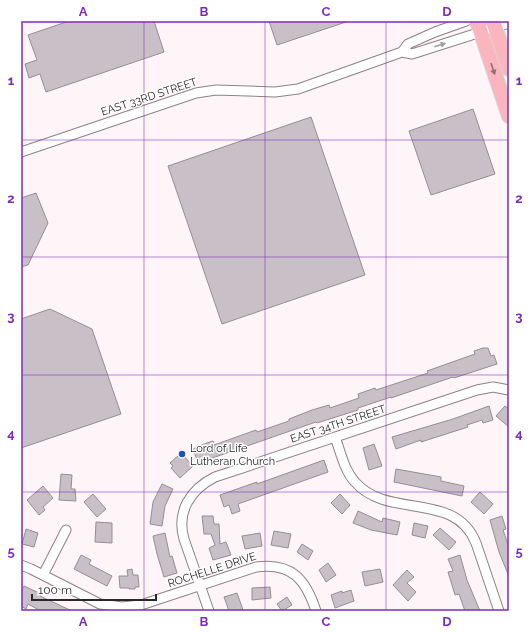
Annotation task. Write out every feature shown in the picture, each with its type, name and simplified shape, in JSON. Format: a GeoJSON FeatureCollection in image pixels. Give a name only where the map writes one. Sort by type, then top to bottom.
{"type":"FeatureCollection","features":[{"type":"Feature","properties":{"kind":"main road"},"geometry":{"type":"LineString","coordinates":[[494,24],[509,69]]}},
{"type":"Feature","properties":{"kind":"main road"},"geometry":{"type":"LineString","coordinates":[[478,27],[509,116]]}},
{"type":"Feature","properties":{"kind":"street","name":"EAST 33RD STREET"},"geometry":{"type":"LineString","coordinates":[[402,52],[408,44],[435,32],[466,21]]}},
{"type":"Feature","properties":{"kind":"street","name":"EAST 33RD STREET"},"geometry":{"type":"LineString","coordinates":[[21,152],[196,94],[216,90],[275,92],[298,89],[402,52],[412,54],[478,27],[509,23]]}},
{"type":"Feature","properties":{"kind":"street","name":"EAST 34TH STREET"},"geometry":{"type":"LineString","coordinates":[[200,586],[183,532],[182,522],[186,506],[194,492],[199,487],[215,477],[477,390],[493,387],[509,390]]}},
{"type":"Feature","properties":{"kind":"street"},"geometry":{"type":"LineString","coordinates":[[335,438],[347,471],[356,484],[364,491],[381,500],[446,513],[457,518],[466,526],[476,543],[499,611]]}},
{"type":"Feature","properties":{"kind":"street"},"geometry":{"type":"LineString","coordinates":[[43,575],[66,530]]}},
{"type":"Feature","properties":{"kind":"street","name":"ROCHELLE DRIVE"},"geometry":{"type":"LineString","coordinates":[[21,565],[93,601],[115,607],[141,605],[249,569],[264,566],[279,567],[299,578],[308,590],[316,611]]}},
{"type":"Feature","properties":{"kind":"street"},"geometry":{"type":"LineString","coordinates":[[200,586],[209,611]]}},
{"type":"Feature","properties":{"kind":"building"},"geometry":{"type":"Polygon","coordinates":[[[69,21],[154,21],[164,52],[46,92],[40,74],[29,78],[25,64],[37,60],[28,35],[69,21]]]}},
{"type":"Feature","properties":{"kind":"building"},"geometry":{"type":"Polygon","coordinates":[[[269,21],[345,21],[346,22],[277,45],[269,21]]]}},
{"type":"Feature","properties":{"kind":"building"},"geometry":{"type":"Polygon","coordinates":[[[473,109],[495,174],[431,195],[409,131],[473,109]]]}},
{"type":"Feature","properties":{"kind":"building"},"geometry":{"type":"Polygon","coordinates":[[[311,117],[365,275],[222,324],[168,166],[311,117]]]}},
{"type":"Feature","properties":{"kind":"building"},"geometry":{"type":"Polygon","coordinates":[[[36,193],[48,223],[28,265],[21,267],[21,198],[36,193]]]}},
{"type":"Feature","properties":{"kind":"building"},"geometry":{"type":"Polygon","coordinates":[[[50,309],[92,329],[121,414],[21,448],[21,319],[50,309]]]}},
{"type":"Feature","properties":{"kind":"building"},"geometry":{"type":"Polygon","coordinates":[[[488,348],[491,356],[494,355],[497,364],[391,397],[358,408],[358,410],[317,423],[316,422],[198,463],[193,449],[204,444],[213,441],[214,445],[256,430],[257,432],[289,421],[289,419],[312,410],[329,405],[330,408],[359,398],[358,394],[375,388],[376,390],[428,373],[427,371],[475,354],[474,351],[488,348]]]}},
{"type":"Feature","properties":{"kind":"building"},"geometry":{"type":"Polygon","coordinates":[[[489,406],[493,420],[483,423],[482,420],[467,425],[468,427],[421,442],[421,440],[396,449],[392,437],[453,419],[489,406]]]}},
{"type":"Feature","properties":{"kind":"building"},"geometry":{"type":"Polygon","coordinates":[[[505,406],[509,409],[509,427],[496,416],[505,406]]]}},
{"type":"Feature","properties":{"kind":"building"},"geometry":{"type":"Polygon","coordinates":[[[374,444],[382,466],[369,470],[363,448],[374,444]]]}},
{"type":"Feature","properties":{"kind":"building"},"geometry":{"type":"Polygon","coordinates":[[[181,453],[193,466],[180,478],[171,468],[173,466],[170,463],[181,453]]]}},
{"type":"Feature","properties":{"kind":"building"},"geometry":{"type":"Polygon","coordinates":[[[324,460],[328,472],[238,504],[240,511],[232,514],[229,505],[224,507],[220,495],[257,482],[257,484],[324,460]]]}},
{"type":"Feature","properties":{"kind":"building"},"geometry":{"type":"Polygon","coordinates":[[[396,469],[441,477],[441,481],[464,486],[462,496],[394,482],[396,469]]]}},
{"type":"Feature","properties":{"kind":"building"},"geometry":{"type":"Polygon","coordinates":[[[61,474],[72,475],[71,489],[75,489],[76,501],[59,500],[61,474]]]}},
{"type":"Feature","properties":{"kind":"building"},"geometry":{"type":"Polygon","coordinates":[[[162,484],[173,489],[165,506],[162,526],[150,524],[153,502],[162,484]]]}},
{"type":"Feature","properties":{"kind":"building"},"geometry":{"type":"Polygon","coordinates":[[[43,486],[53,498],[43,507],[45,510],[39,515],[27,500],[43,486]]]}},
{"type":"Feature","properties":{"kind":"building"},"geometry":{"type":"Polygon","coordinates":[[[480,492],[493,504],[484,514],[471,502],[480,492]]]}},
{"type":"Feature","properties":{"kind":"building"},"geometry":{"type":"Polygon","coordinates":[[[93,494],[106,509],[97,517],[84,502],[93,494]]]}},
{"type":"Feature","properties":{"kind":"building"},"geometry":{"type":"Polygon","coordinates":[[[340,494],[350,505],[342,514],[331,503],[340,494]]]}},
{"type":"Feature","properties":{"kind":"building"},"geometry":{"type":"Polygon","coordinates":[[[358,511],[382,522],[383,518],[400,522],[397,535],[371,530],[353,523],[358,511]]]}},
{"type":"Feature","properties":{"kind":"building"},"geometry":{"type":"Polygon","coordinates":[[[202,516],[213,516],[214,524],[219,524],[220,544],[226,542],[231,555],[213,560],[209,548],[215,545],[211,534],[204,534],[202,516]]]}},
{"type":"Feature","properties":{"kind":"building"},"geometry":{"type":"Polygon","coordinates":[[[502,516],[506,529],[503,530],[509,547],[508,574],[499,552],[490,520],[502,516]]]}},
{"type":"Feature","properties":{"kind":"building"},"geometry":{"type":"Polygon","coordinates":[[[96,522],[112,523],[112,543],[95,542],[96,522]]]}},
{"type":"Feature","properties":{"kind":"building"},"geometry":{"type":"Polygon","coordinates":[[[414,523],[428,526],[425,538],[412,535],[414,523]]]}},
{"type":"Feature","properties":{"kind":"building"},"geometry":{"type":"Polygon","coordinates":[[[440,528],[456,542],[449,550],[433,535],[440,528]]]}},
{"type":"Feature","properties":{"kind":"building"},"geometry":{"type":"Polygon","coordinates":[[[26,529],[38,533],[34,547],[22,544],[26,529]]]}},
{"type":"Feature","properties":{"kind":"building"},"geometry":{"type":"Polygon","coordinates":[[[274,531],[291,534],[288,548],[271,545],[274,531]]]}},
{"type":"Feature","properties":{"kind":"building"},"geometry":{"type":"Polygon","coordinates":[[[165,533],[170,557],[172,556],[177,573],[164,577],[153,536],[165,533]]]}},
{"type":"Feature","properties":{"kind":"building"},"geometry":{"type":"Polygon","coordinates":[[[260,533],[262,546],[245,549],[242,536],[260,533]]]}},
{"type":"Feature","properties":{"kind":"building"},"geometry":{"type":"Polygon","coordinates":[[[302,544],[313,551],[308,560],[297,552],[302,544]]]}},
{"type":"Feature","properties":{"kind":"building"},"geometry":{"type":"Polygon","coordinates":[[[81,555],[91,560],[89,564],[112,576],[107,586],[74,569],[81,555]]]}},
{"type":"Feature","properties":{"kind":"building"},"geometry":{"type":"Polygon","coordinates":[[[460,555],[467,580],[480,611],[465,611],[459,594],[455,595],[448,572],[453,571],[448,559],[460,555]]]}},
{"type":"Feature","properties":{"kind":"building"},"geometry":{"type":"Polygon","coordinates":[[[328,563],[336,575],[326,582],[319,570],[328,563]]]}},
{"type":"Feature","properties":{"kind":"building"},"geometry":{"type":"Polygon","coordinates":[[[132,569],[133,575],[138,575],[139,587],[135,587],[135,589],[120,588],[119,576],[128,576],[127,570],[132,569]]]}},
{"type":"Feature","properties":{"kind":"building"},"geometry":{"type":"Polygon","coordinates":[[[380,569],[383,582],[365,586],[362,572],[380,569]]]}},
{"type":"Feature","properties":{"kind":"building"},"geometry":{"type":"Polygon","coordinates":[[[407,570],[414,577],[407,583],[416,592],[408,601],[393,585],[407,570]]]}},
{"type":"Feature","properties":{"kind":"building"},"geometry":{"type":"Polygon","coordinates":[[[24,586],[41,594],[40,596],[72,611],[41,611],[28,604],[26,609],[21,606],[21,592],[24,586]]]}},
{"type":"Feature","properties":{"kind":"building"},"geometry":{"type":"Polygon","coordinates":[[[270,587],[271,598],[252,600],[252,588],[270,587]]]}},
{"type":"Feature","properties":{"kind":"building"},"geometry":{"type":"Polygon","coordinates":[[[351,590],[354,601],[335,608],[331,595],[342,591],[342,593],[351,590]]]}},
{"type":"Feature","properties":{"kind":"building"},"geometry":{"type":"Polygon","coordinates":[[[237,593],[243,610],[229,611],[224,597],[237,593]]]}},
{"type":"Feature","properties":{"kind":"building"},"geometry":{"type":"Polygon","coordinates":[[[287,597],[292,605],[282,611],[277,604],[287,597]]]}},
{"type":"Feature","properties":{"kind":"place","name":"Lord of Life Lutheran Church"},"geometry":{"type":"Point","coordinates":[182,454]}}]}
